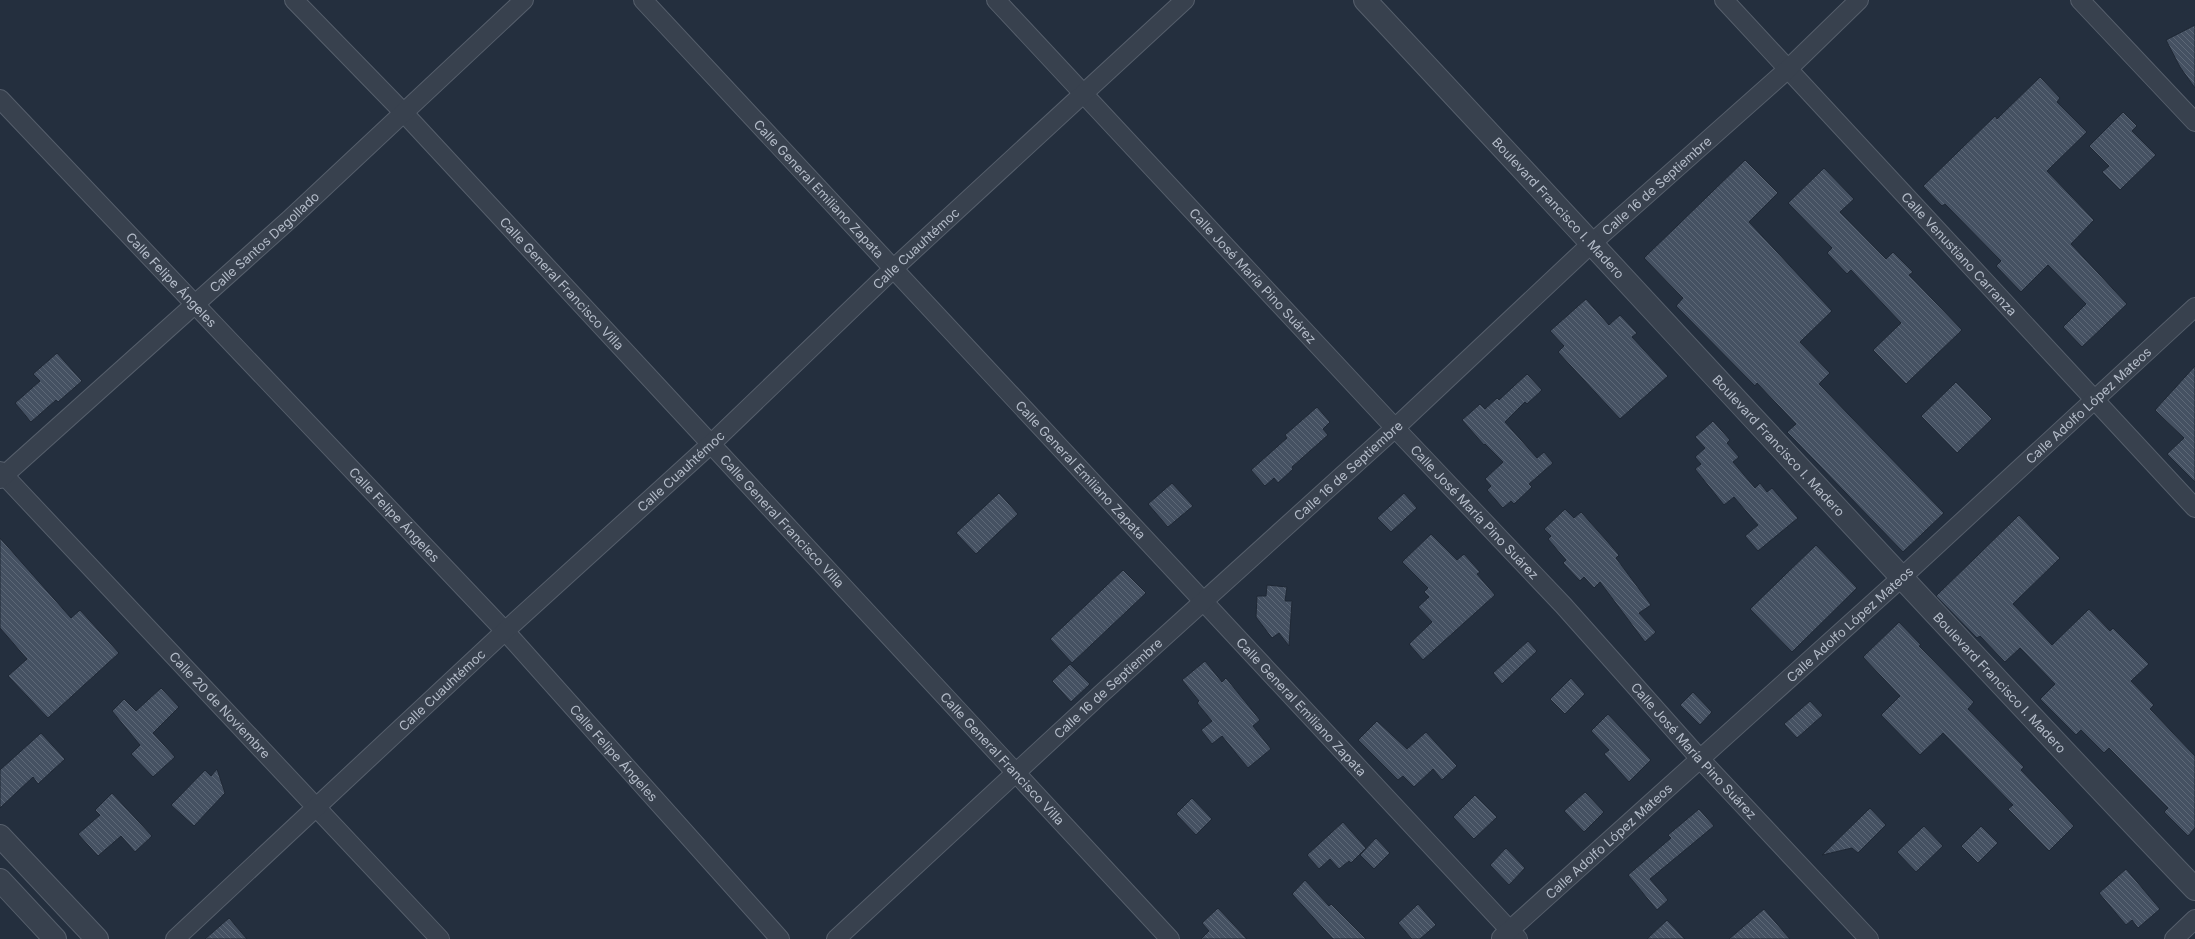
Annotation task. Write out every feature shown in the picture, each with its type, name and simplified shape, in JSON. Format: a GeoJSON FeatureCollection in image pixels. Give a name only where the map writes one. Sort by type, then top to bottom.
{"type":"FeatureCollection","features":[{"type":"Feature","properties":{"kind":"street","name":"Calle General Francisco Villa"},"geometry":{"type":"LineString","coordinates":[[294,0],[403,112],[712,443],[1170,939]]}},
{"type":"Feature","properties":{"kind":"street","name":"Calle Santos Degollado"},"geometry":{"type":"LineString","coordinates":[[1,475],[290,219],[524,0]]}},
{"type":"Feature","properties":{"kind":"street","name":"Calle General Emiliano Zapata"},"geometry":{"type":"LineString","coordinates":[[643,0],[1203,602],[1509,936]]}},
{"type":"Feature","properties":{"kind":"street","name":"Calle José María Pino Suárez"},"geometry":{"type":"LineString","coordinates":[[996,0],[1395,428],[1563,605],[1701,760],[1869,939]]}},
{"type":"Feature","properties":{"kind":"street","name":"Calle Cuauhtémoc"},"geometry":{"type":"LineString","coordinates":[[175,939],[505,631],[712,443],[893,269],[1082,93],[1185,0]]}},
{"type":"Feature","properties":{"kind":"street","name":"Boulevard Francisco I. Madero"},"geometry":{"type":"LineString","coordinates":[[1365,0],[1592,243],[1901,578],[2195,889]]}},
{"type":"Feature","properties":{"kind":"street","name":"Calle Venustiano Carranza"},"geometry":{"type":"LineString","coordinates":[[1724,0],[2195,508]]}},
{"type":"Feature","properties":{"kind":"street","name":"Calle 16 de Septiembre"},"geometry":{"type":"LineString","coordinates":[[836,939],[1395,428],[1592,243],[1788,69],[1859,0]]}},
{"type":"Feature","properties":{"kind":"street"},"geometry":{"type":"LineString","coordinates":[[2080,0],[2195,122]]}},
{"type":"Feature","properties":{"kind":"street","name":"Calle Felipe Ángeles"},"geometry":{"type":"LineString","coordinates":[[0,99],[505,631],[780,939]]}},
{"type":"Feature","properties":{"kind":"street","name":"Calle Adolfo López Mateos"},"geometry":{"type":"LineString","coordinates":[[1509,936],[2195,307]]}},
{"type":"Feature","properties":{"kind":"street","name":"Calle 20 de Noviembre"},"geometry":{"type":"LineString","coordinates":[[1,475],[440,939]]}},
{"type":"Feature","properties":{"kind":"street"},"geometry":{"type":"LineString","coordinates":[[0,836],[97,939]]}},
{"type":"Feature","properties":{"kind":"street"},"geometry":{"type":"LineString","coordinates":[[0,880],[55,939]]}},
{"type":"Feature","properties":{"kind":"street"},"geometry":{"type":"LineString","coordinates":[[2174,939],[2195,919]]}},
{"type":"Feature","properties":{"kind":"building"},"geometry":{"type":"Polygon","coordinates":[[[2195,25],[2195,88],[2180,67],[2166,40],[2195,25]]]}},
{"type":"Feature","properties":{"kind":"building"},"geometry":{"type":"Polygon","coordinates":[[[2040,77],[2060,98],[2057,102],[2087,132],[2047,171],[2094,220],[2071,244],[2127,304],[2082,347],[2063,327],[2086,304],[2048,265],[2021,292],[1996,266],[2001,261],[1945,204],[1942,206],[1923,186],[1995,116],[1997,119],[2040,77]]]}},
{"type":"Feature","properties":{"kind":"building"},"geometry":{"type":"Polygon","coordinates":[[[2123,112],[2137,126],[2132,131],[2156,155],[2120,190],[2102,172],[2109,166],[2089,146],[2123,112]]]}},
{"type":"Feature","properties":{"kind":"building"},"geometry":{"type":"Polygon","coordinates":[[[1745,160],[1778,193],[1749,222],[1832,311],[1800,342],[1830,373],[1819,384],[1944,513],[1903,552],[1787,432],[1796,424],[1757,383],[1755,386],[1676,306],[1683,298],[1644,258],[1745,160]]]}},
{"type":"Feature","properties":{"kind":"building"},"geometry":{"type":"Polygon","coordinates":[[[1824,168],[1854,199],[1840,212],[1886,259],[1893,252],[1913,272],[1909,275],[1962,330],[1906,384],[1873,350],[1901,323],[1851,270],[1847,274],[1827,253],[1832,248],[1788,203],[1824,168]]]}},
{"type":"Feature","properties":{"kind":"building"},"geometry":{"type":"Polygon","coordinates":[[[1586,299],[1609,325],[1620,315],[1637,333],[1632,337],[1668,376],[1620,419],[1558,352],[1564,346],[1550,331],[1586,299]]]}},
{"type":"Feature","properties":{"kind":"building"},"geometry":{"type":"Polygon","coordinates":[[[57,353],[82,381],[58,402],[56,400],[31,422],[15,403],[40,381],[33,374],[57,353]]]}},
{"type":"Feature","properties":{"kind":"building"},"geometry":{"type":"Polygon","coordinates":[[[2195,366],[2195,482],[2167,454],[2184,438],[2155,410],[2195,366]]]}},
{"type":"Feature","properties":{"kind":"building"},"geometry":{"type":"Polygon","coordinates":[[[1527,374],[1542,390],[1527,404],[1525,402],[1505,422],[1537,458],[1544,452],[1553,463],[1529,484],[1532,487],[1514,504],[1511,501],[1503,508],[1487,490],[1491,486],[1485,479],[1503,462],[1485,444],[1484,445],[1462,420],[1480,404],[1485,409],[1497,398],[1499,400],[1527,374]]]}},
{"type":"Feature","properties":{"kind":"building"},"geometry":{"type":"Polygon","coordinates":[[[1956,382],[1992,419],[1957,453],[1921,416],[1956,382]]]}},
{"type":"Feature","properties":{"kind":"building"},"geometry":{"type":"Polygon","coordinates":[[[1317,407],[1330,422],[1323,429],[1328,435],[1292,467],[1293,469],[1278,483],[1274,478],[1265,486],[1251,470],[1287,438],[1285,435],[1317,407]]]}},
{"type":"Feature","properties":{"kind":"building"},"geometry":{"type":"Polygon","coordinates":[[[1713,421],[1730,440],[1727,443],[1739,457],[1733,462],[1755,488],[1760,483],[1767,492],[1772,488],[1798,518],[1758,551],[1745,536],[1758,525],[1734,497],[1724,505],[1695,469],[1701,464],[1695,457],[1705,448],[1695,437],[1713,421]]]}},
{"type":"Feature","properties":{"kind":"building"},"geometry":{"type":"Polygon","coordinates":[[[1172,483],[1193,506],[1168,527],[1148,504],[1172,483]]]}},
{"type":"Feature","properties":{"kind":"building"},"geometry":{"type":"Polygon","coordinates":[[[999,493],[1018,514],[976,554],[956,533],[999,493]]]}},
{"type":"Feature","properties":{"kind":"building"},"geometry":{"type":"Polygon","coordinates":[[[1404,493],[1417,508],[1391,532],[1377,518],[1404,493]]]}},
{"type":"Feature","properties":{"kind":"building"},"geometry":{"type":"Polygon","coordinates":[[[1565,509],[1574,518],[1581,512],[1607,541],[1619,555],[1616,558],[1651,605],[1639,613],[1656,632],[1645,642],[1600,582],[1594,588],[1584,577],[1580,581],[1563,563],[1566,560],[1548,539],[1551,536],[1544,529],[1565,509]]]}},
{"type":"Feature","properties":{"kind":"building"},"geometry":{"type":"Polygon","coordinates":[[[2019,515],[2060,558],[2013,604],[2052,645],[2089,609],[2110,631],[2113,628],[2149,664],[2131,681],[2154,705],[2150,709],[2195,756],[2195,828],[2188,836],[2164,812],[2168,808],[2109,748],[2104,753],[2081,730],[2076,735],[2040,699],[2055,684],[2020,648],[2005,662],[1980,636],[1977,638],[1936,596],[2019,515]]]}},
{"type":"Feature","properties":{"kind":"building"},"geometry":{"type":"Polygon","coordinates":[[[1431,534],[1457,560],[1464,554],[1480,572],[1477,574],[1495,595],[1423,660],[1409,644],[1432,622],[1418,607],[1429,597],[1424,592],[1428,588],[1402,562],[1431,534]]]}},
{"type":"Feature","properties":{"kind":"building"},"geometry":{"type":"Polygon","coordinates":[[[0,538],[71,618],[80,610],[119,653],[48,718],[8,676],[27,659],[0,628],[0,538]]]}},
{"type":"Feature","properties":{"kind":"building"},"geometry":{"type":"Polygon","coordinates":[[[1816,545],[1857,588],[1792,652],[1750,609],[1816,545]]]}},
{"type":"Feature","properties":{"kind":"building"},"geometry":{"type":"Polygon","coordinates":[[[1123,570],[1146,593],[1072,663],[1050,639],[1123,570]]]}},
{"type":"Feature","properties":{"kind":"building"},"geometry":{"type":"Polygon","coordinates":[[[1267,585],[1287,587],[1285,601],[1292,601],[1289,646],[1279,633],[1272,638],[1256,617],[1257,596],[1266,596],[1267,585]]]}},
{"type":"Feature","properties":{"kind":"building"},"geometry":{"type":"Polygon","coordinates":[[[1899,622],[1921,645],[1919,646],[1974,702],[1968,709],[2024,767],[2021,770],[2074,826],[2049,851],[2008,809],[2013,805],[1943,733],[1920,755],[1881,715],[1900,696],[1863,657],[1899,622]]]}},
{"type":"Feature","properties":{"kind":"building"},"geometry":{"type":"Polygon","coordinates":[[[1528,641],[1537,651],[1502,684],[1493,673],[1528,641]]]}},
{"type":"Feature","properties":{"kind":"building"},"geometry":{"type":"Polygon","coordinates":[[[1205,661],[1222,682],[1226,678],[1260,720],[1253,726],[1271,749],[1248,768],[1222,736],[1212,744],[1201,730],[1212,721],[1197,703],[1199,701],[1182,680],[1205,661]]]}},
{"type":"Feature","properties":{"kind":"building"},"geometry":{"type":"Polygon","coordinates":[[[1070,664],[1090,684],[1071,702],[1052,681],[1070,664]]]}},
{"type":"Feature","properties":{"kind":"building"},"geometry":{"type":"Polygon","coordinates":[[[1571,678],[1585,694],[1565,714],[1550,699],[1571,678]]]}},
{"type":"Feature","properties":{"kind":"building"},"geometry":{"type":"Polygon","coordinates":[[[161,688],[179,707],[153,733],[175,757],[153,777],[131,754],[140,745],[112,711],[124,699],[136,711],[161,688]]]}},
{"type":"Feature","properties":{"kind":"building"},"geometry":{"type":"Polygon","coordinates":[[[1693,692],[1712,712],[1700,725],[1680,705],[1693,692]]]}},
{"type":"Feature","properties":{"kind":"building"},"geometry":{"type":"Polygon","coordinates":[[[1810,701],[1823,715],[1797,738],[1784,724],[1810,701]]]}},
{"type":"Feature","properties":{"kind":"building"},"geometry":{"type":"Polygon","coordinates":[[[1608,714],[1651,760],[1629,782],[1604,754],[1609,750],[1591,731],[1608,714]]]}},
{"type":"Feature","properties":{"kind":"building"},"geometry":{"type":"Polygon","coordinates":[[[1377,721],[1407,749],[1426,732],[1457,766],[1442,780],[1433,769],[1414,787],[1403,776],[1398,780],[1358,740],[1377,721]]]}},
{"type":"Feature","properties":{"kind":"building"},"geometry":{"type":"Polygon","coordinates":[[[41,733],[65,759],[38,784],[33,777],[0,808],[0,770],[41,733]]]}},
{"type":"Feature","properties":{"kind":"building"},"geometry":{"type":"Polygon","coordinates":[[[217,769],[225,793],[194,826],[171,805],[205,770],[211,776],[217,769]]]}},
{"type":"Feature","properties":{"kind":"building"},"geometry":{"type":"Polygon","coordinates":[[[1585,792],[1604,812],[1584,832],[1564,811],[1585,792]]]}},
{"type":"Feature","properties":{"kind":"building"},"geometry":{"type":"Polygon","coordinates":[[[112,793],[152,836],[135,852],[121,836],[98,856],[78,834],[100,815],[95,810],[112,793]]]}},
{"type":"Feature","properties":{"kind":"building"},"geometry":{"type":"Polygon","coordinates":[[[1475,795],[1497,817],[1474,839],[1453,817],[1475,795]]]}},
{"type":"Feature","properties":{"kind":"building"},"geometry":{"type":"Polygon","coordinates":[[[1192,798],[1212,819],[1196,835],[1176,814],[1192,798]]]}},
{"type":"Feature","properties":{"kind":"building"},"geometry":{"type":"Polygon","coordinates":[[[1870,808],[1886,825],[1858,853],[1852,848],[1822,855],[1870,808]]]}},
{"type":"Feature","properties":{"kind":"building"},"geometry":{"type":"Polygon","coordinates":[[[1699,809],[1714,826],[1650,879],[1668,900],[1657,910],[1628,875],[1671,838],[1668,835],[1699,809]]]}},
{"type":"Feature","properties":{"kind":"building"},"geometry":{"type":"Polygon","coordinates":[[[1343,822],[1366,848],[1351,863],[1349,861],[1339,869],[1330,859],[1319,869],[1307,855],[1343,822]]]}},
{"type":"Feature","properties":{"kind":"building"},"geometry":{"type":"Polygon","coordinates":[[[1924,826],[1943,846],[1916,872],[1897,852],[1924,826]]]}},
{"type":"Feature","properties":{"kind":"building"},"geometry":{"type":"Polygon","coordinates":[[[1981,826],[1998,843],[1978,863],[1961,846],[1981,826]]]}},
{"type":"Feature","properties":{"kind":"building"},"geometry":{"type":"Polygon","coordinates":[[[1376,838],[1390,853],[1374,869],[1360,855],[1376,838]]]}},
{"type":"Feature","properties":{"kind":"building"},"geometry":{"type":"Polygon","coordinates":[[[1506,848],[1525,868],[1509,885],[1490,865],[1506,848]]]}},
{"type":"Feature","properties":{"kind":"building"},"geometry":{"type":"Polygon","coordinates":[[[2126,869],[2160,909],[2138,928],[2132,920],[2126,925],[2099,893],[2126,869]]]}},
{"type":"Feature","properties":{"kind":"building"},"geometry":{"type":"Polygon","coordinates":[[[1305,880],[1329,906],[1331,904],[1366,939],[1333,939],[1292,894],[1305,880]]]}},
{"type":"Feature","properties":{"kind":"building"},"geometry":{"type":"Polygon","coordinates":[[[1418,904],[1436,925],[1420,939],[1412,939],[1398,923],[1418,904]]]}},
{"type":"Feature","properties":{"kind":"building"},"geometry":{"type":"Polygon","coordinates":[[[1218,908],[1247,939],[1201,939],[1209,931],[1202,923],[1218,908]]]}},
{"type":"Feature","properties":{"kind":"building"},"geometry":{"type":"Polygon","coordinates":[[[1764,909],[1790,939],[1729,939],[1764,909]]]}},
{"type":"Feature","properties":{"kind":"building"},"geometry":{"type":"Polygon","coordinates":[[[229,918],[247,939],[205,939],[229,918]]]}},
{"type":"Feature","properties":{"kind":"building"},"geometry":{"type":"Polygon","coordinates":[[[1667,920],[1685,939],[1647,939],[1667,920]]]}}]}
